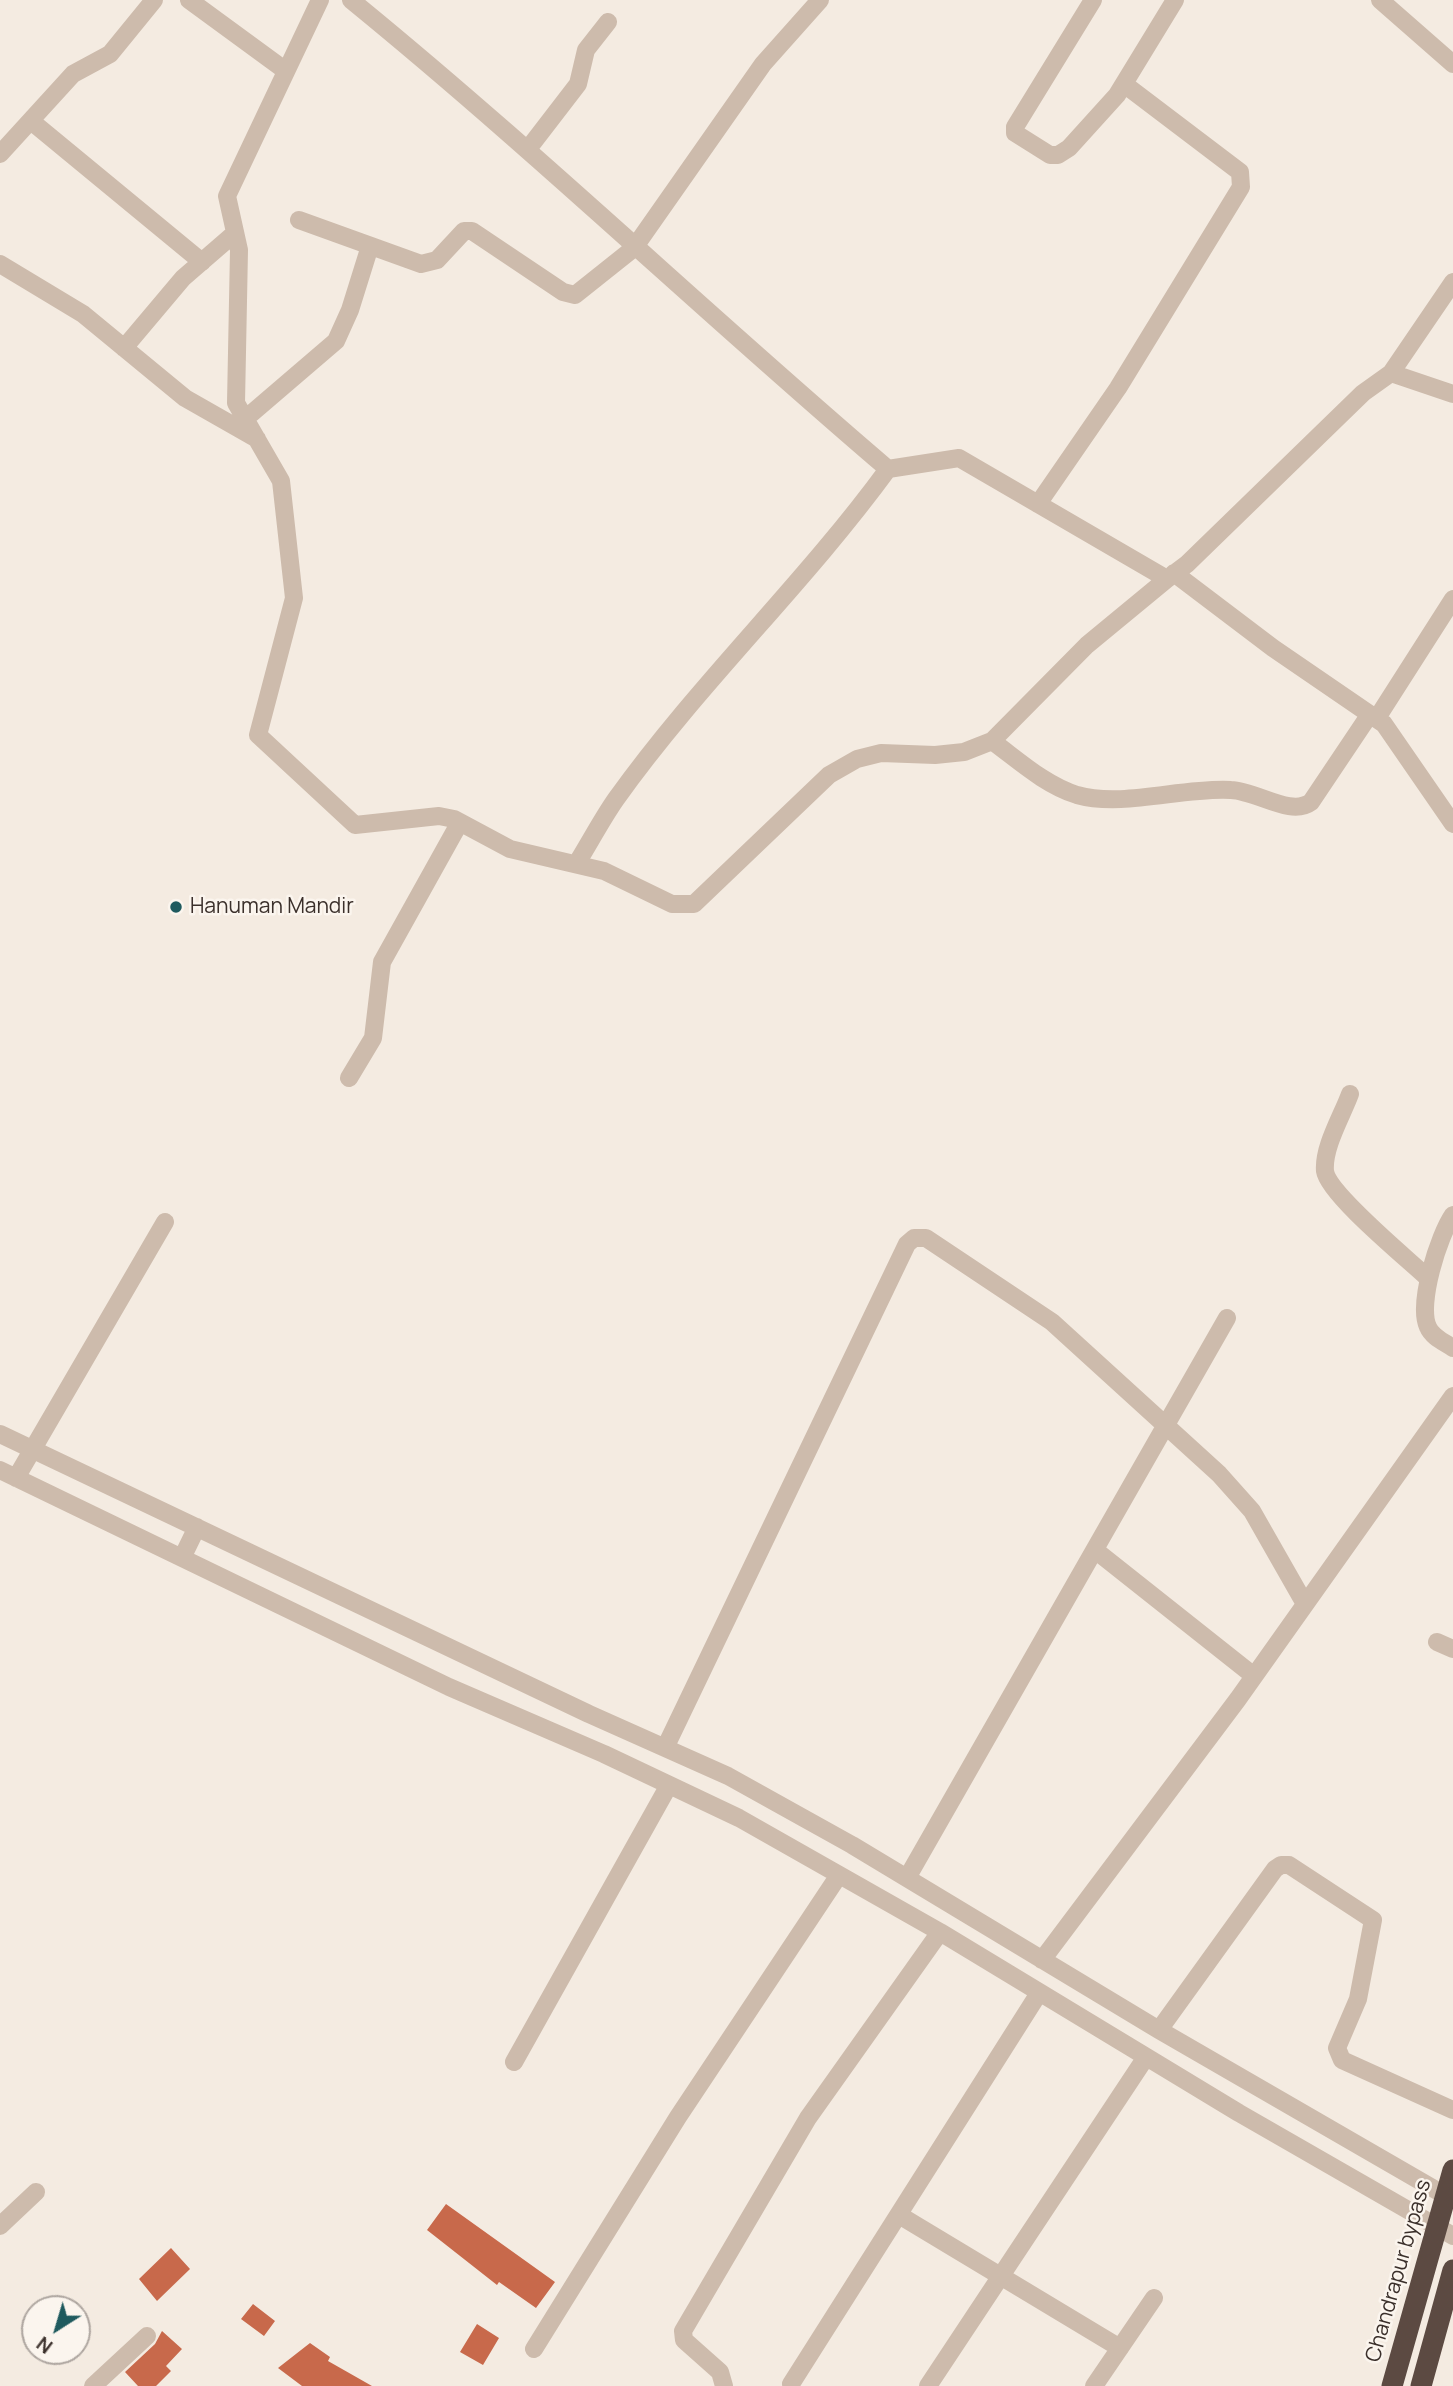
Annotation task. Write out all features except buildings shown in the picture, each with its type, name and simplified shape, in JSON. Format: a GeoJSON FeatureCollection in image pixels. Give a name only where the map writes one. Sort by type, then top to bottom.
{"type":"FeatureCollection","features":[{"type":"Feature","properties":{"kind":"highway","name":"Chandrapur bypass"},"geometry":{"type":"LineString","coordinates":[[1392,2386],[1445,2231],[1453,2170]]}},
{"type":"Feature","properties":{"kind":"highway"},"geometry":{"type":"LineString","coordinates":[[1421,2386],[1453,2270]]}},
{"type":"Feature","properties":{"kind":"street"},"geometry":{"type":"LineString","coordinates":[[0,155],[73,74],[110,54],[154,0]]}},
{"type":"Feature","properties":{"kind":"street"},"geometry":{"type":"LineString","coordinates":[[189,0],[286,71]]}},
{"type":"Feature","properties":{"kind":"street"},"geometry":{"type":"LineString","coordinates":[[320,0],[227,196],[239,250],[236,403],[281,481],[294,598],[258,735],[355,825],[439,816],[460,822],[510,849],[577,863],[615,876],[672,904],[694,904],[830,775],[857,759],[881,753],[935,755],[964,752],[992,741],[1087,645],[1171,576],[1363,393],[1391,373],[1453,282]]}},
{"type":"Feature","properties":{"kind":"street"},"geometry":{"type":"LineString","coordinates":[[351,0],[528,149],[634,248],[888,469]]}},
{"type":"Feature","properties":{"kind":"street"},"geometry":{"type":"LineString","coordinates":[[299,220],[429,265],[464,231],[472,231],[571,296],[582,291],[634,248],[763,64],[820,0]]}},
{"type":"Feature","properties":{"kind":"street"},"geometry":{"type":"LineString","coordinates":[[1093,0],[1018,118],[1016,133],[1038,149],[1058,155],[1104,111],[1124,84],[1175,0]]}},
{"type":"Feature","properties":{"kind":"street"},"geometry":{"type":"LineString","coordinates":[[1380,0],[1453,64]]}},
{"type":"Feature","properties":{"kind":"street"},"geometry":{"type":"LineString","coordinates":[[528,149],[578,84],[586,50],[608,22]]}},
{"type":"Feature","properties":{"kind":"street"},"geometry":{"type":"LineString","coordinates":[[1038,503],[1118,388],[1241,187],[1240,172],[1124,84]]}},
{"type":"Feature","properties":{"kind":"street"},"geometry":{"type":"LineString","coordinates":[[31,121],[202,262]]}},
{"type":"Feature","properties":{"kind":"street"},"geometry":{"type":"LineString","coordinates":[[124,348],[161,303],[235,233]]}},
{"type":"Feature","properties":{"kind":"street"},"geometry":{"type":"LineString","coordinates":[[245,419],[336,341],[351,310],[370,246]]}},
{"type":"Feature","properties":{"kind":"street"},"geometry":{"type":"LineString","coordinates":[[0,264],[83,314],[185,398],[257,439]]}},
{"type":"Feature","properties":{"kind":"street"},"geometry":{"type":"LineString","coordinates":[[1391,373],[1453,394]]}},
{"type":"Feature","properties":{"kind":"street"},"geometry":{"type":"LineString","coordinates":[[577,863],[615,800],[850,520],[888,469],[959,458],[1171,576],[1373,716],[1395,736],[1453,824]]}},
{"type":"Feature","properties":{"kind":"street"},"geometry":{"type":"LineString","coordinates":[[992,741],[1045,779],[1080,796],[1104,798],[1232,790],[1260,795],[1292,808],[1303,808],[1311,802],[1373,716],[1453,599]]}},
{"type":"Feature","properties":{"kind":"street"},"geometry":{"type":"LineString","coordinates":[[349,1077],[373,1038],[382,962],[460,822]]}},
{"type":"Feature","properties":{"kind":"street"},"geometry":{"type":"LineString","coordinates":[[1350,1094],[1326,1159],[1325,1173],[1341,1198],[1429,1279]]}},
{"type":"Feature","properties":{"kind":"street"},"geometry":{"type":"LineString","coordinates":[[1453,1215],[1435,1253],[1425,1319],[1429,1329],[1453,1348]]}},
{"type":"Feature","properties":{"kind":"street"},"geometry":{"type":"LineString","coordinates":[[165,1222],[32,1449],[8,1474],[449,1687],[739,1818],[940,1932],[1146,2057],[1445,2231]]}},
{"type":"Feature","properties":{"kind":"street"},"geometry":{"type":"LineString","coordinates":[[665,1748],[895,1268],[907,1244],[914,1238],[926,1238],[1052,1322],[1219,1474],[1252,1511],[1305,1604]]}},
{"type":"Feature","properties":{"kind":"street"},"geometry":{"type":"LineString","coordinates":[[907,1878],[1227,1318]]}},
{"type":"Feature","properties":{"kind":"street"},"geometry":{"type":"LineString","coordinates":[[1042,1960],[1254,1675],[1453,1396]]}},
{"type":"Feature","properties":{"kind":"street"},"geometry":{"type":"LineString","coordinates":[[0,1434],[727,1776],[907,1878],[1159,2030],[1450,2198]]}},
{"type":"Feature","properties":{"kind":"street"},"geometry":{"type":"LineString","coordinates":[[182,1558],[197,1527]]}},
{"type":"Feature","properties":{"kind":"street"},"geometry":{"type":"LineString","coordinates":[[1095,1550],[1254,1675]]}},
{"type":"Feature","properties":{"kind":"street"},"geometry":{"type":"LineString","coordinates":[[514,2062],[669,1785]]}},
{"type":"Feature","properties":{"kind":"street"},"geometry":{"type":"LineString","coordinates":[[1159,2030],[1275,1869],[1281,1865],[1289,1865],[1373,1920],[1358,1999],[1337,2048],[1342,2060],[1453,2110]]}},
{"type":"Feature","properties":{"kind":"street"},"geometry":{"type":"LineString","coordinates":[[534,2349],[678,2117],[839,1875]]}},
{"type":"Feature","properties":{"kind":"street"},"geometry":{"type":"LineString","coordinates":[[724,2386],[720,2372],[684,2340],[683,2330],[808,2118],[940,1932]]}},
{"type":"Feature","properties":{"kind":"street"},"geometry":{"type":"LineString","coordinates":[[791,2384],[1039,1993]]}},
{"type":"Feature","properties":{"kind":"street"},"geometry":{"type":"LineString","coordinates":[[928,2386],[1146,2057]]}},
{"type":"Feature","properties":{"kind":"street"},"geometry":{"type":"LineString","coordinates":[[0,2226],[36,2192]]}},
{"type":"Feature","properties":{"kind":"street"},"geometry":{"type":"LineString","coordinates":[[899,2214],[1120,2348]]}},
{"type":"Feature","properties":{"kind":"street"},"geometry":{"type":"LineString","coordinates":[[1094,2386],[1154,2298]]}},
{"type":"Feature","properties":{"kind":"street"},"geometry":{"type":"LineString","coordinates":[[93,2386],[147,2336]]}},
{"type":"Feature","properties":{"kind":"place","name":"Hanuman Mandir"},"geometry":{"type":"Point","coordinates":[176,907]}}]}
